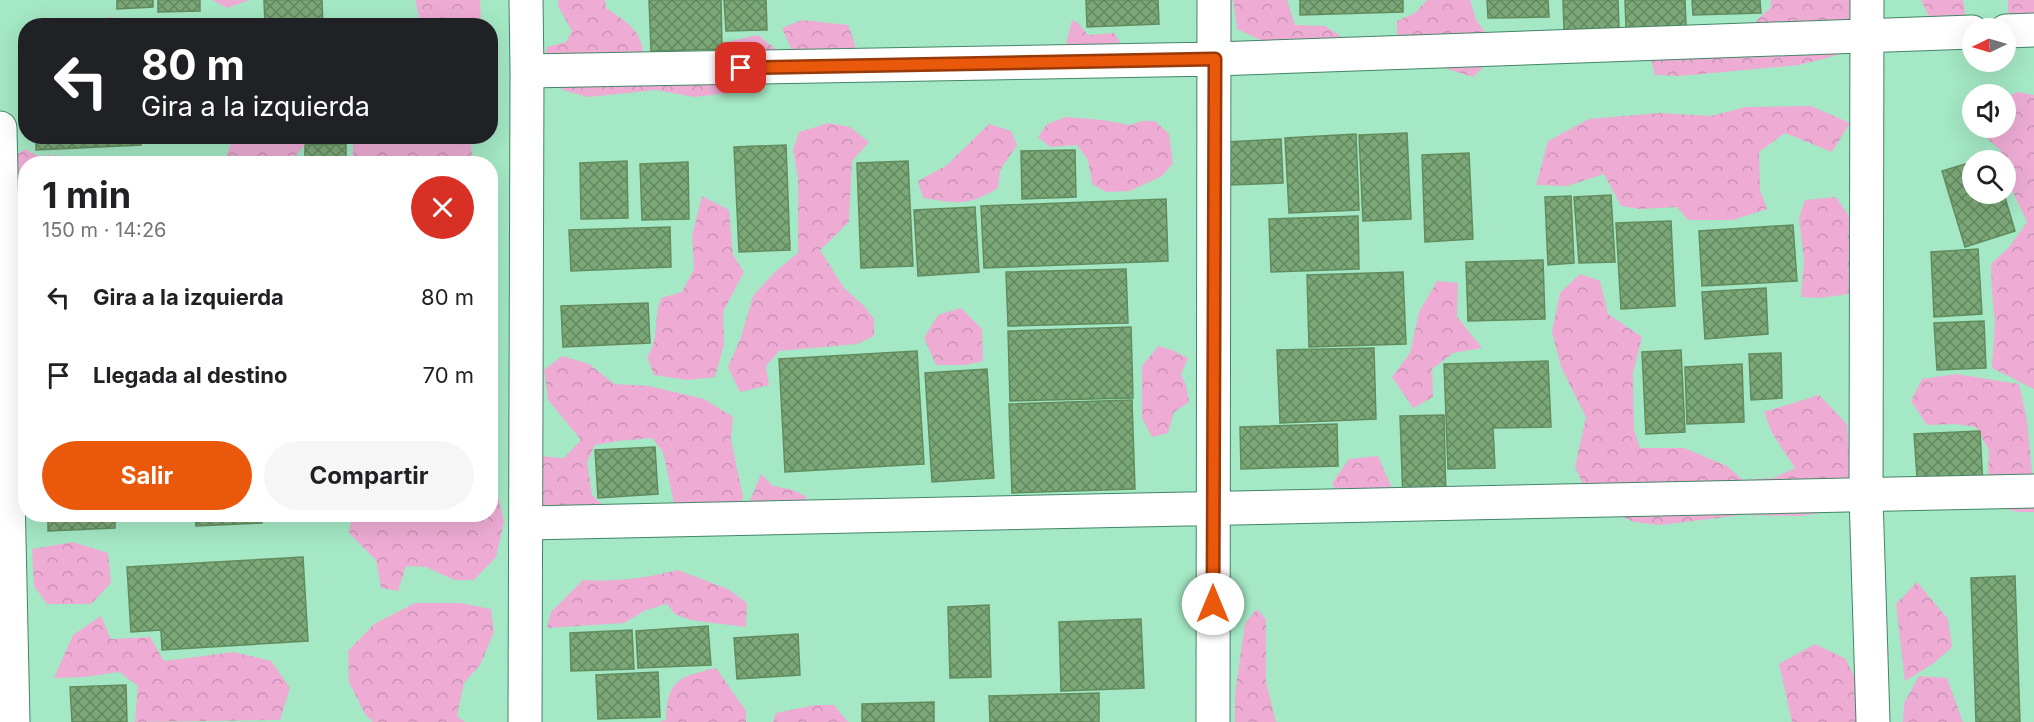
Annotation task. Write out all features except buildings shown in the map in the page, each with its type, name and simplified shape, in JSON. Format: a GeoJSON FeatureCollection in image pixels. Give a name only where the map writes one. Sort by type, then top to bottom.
{"type":"FeatureCollection","features":[{"type":"Feature","properties":{"kind":"street"},"geometry":{"type":"LineString","coordinates":[[525,722],[526,0]]}},
{"type":"Feature","properties":{"kind":"street"},"geometry":{"type":"LineString","coordinates":[[1213,722],[1214,0]]}},
{"type":"Feature","properties":{"kind":"street"},"geometry":{"type":"LineString","coordinates":[[1868,0],[1866,496],[1873,722]]}},
{"type":"Feature","properties":{"kind":"street"},"geometry":{"type":"LineString","coordinates":[[2016,31],[2034,30]]}},
{"type":"Feature","properties":{"kind":"street"},"geometry":{"type":"LineString","coordinates":[[527,71],[1215,59],[1962,32]]}},
{"type":"Feature","properties":{"kind":"street"},"geometry":{"type":"LineString","coordinates":[[0,129],[13,722]]}},
{"type":"Feature","properties":{"kind":"street"},"geometry":{"type":"LineString","coordinates":[[526,523],[2034,491]]}},
{"type":"Feature","properties":{"kind":"green space"},"geometry":{"type":"Polygon","coordinates":[[[212,0],[250,0],[227,8],[212,0]]]}},
{"type":"Feature","properties":{"kind":"green space"},"geometry":{"type":"Polygon","coordinates":[[[415,0],[480,0],[481,18],[419,18],[415,0]]]}},
{"type":"Feature","properties":{"kind":"green space"},"geometry":{"type":"Polygon","coordinates":[[[558,0],[605,0],[606,8],[635,31],[642,44],[643,52],[653,56],[723,56],[731,41],[758,35],[786,57],[777,81],[738,92],[694,97],[657,90],[588,97],[566,91],[540,79],[547,47],[566,42],[572,31],[558,6],[558,0]]]}},
{"type":"Feature","properties":{"kind":"green space"},"geometry":{"type":"Polygon","coordinates":[[[1233,0],[1287,0],[1295,25],[1325,26],[1345,39],[1344,59],[1313,74],[1290,45],[1265,42],[1237,29],[1233,0]]]}},
{"type":"Feature","properties":{"kind":"green space"},"geometry":{"type":"Polygon","coordinates":[[[1427,0],[1470,0],[1476,20],[1488,36],[1494,57],[1473,77],[1441,67],[1397,58],[1397,21],[1415,13],[1427,0]]]}},
{"type":"Feature","properties":{"kind":"green space"},"geometry":{"type":"Polygon","coordinates":[[[1771,0],[1864,0],[1866,34],[1838,55],[1799,65],[1680,76],[1655,75],[1647,42],[1753,24],[1771,7],[1771,0]]]}},
{"type":"Feature","properties":{"kind":"green space"},"geometry":{"type":"Polygon","coordinates":[[[1921,0],[1963,0],[1965,11],[1960,31],[1938,36],[1921,0]]]}},
{"type":"Feature","properties":{"kind":"green space"},"geometry":{"type":"Polygon","coordinates":[[[2008,0],[2034,0],[2034,45],[2017,38],[2016,18],[2010,18],[2008,0]]]}},
{"type":"Feature","properties":{"kind":"green space"},"geometry":{"type":"Polygon","coordinates":[[[802,20],[848,25],[855,44],[857,67],[794,55],[782,28],[802,20]]]}},
{"type":"Feature","properties":{"kind":"green space"},"geometry":{"type":"Polygon","coordinates":[[[1072,20],[1078,23],[1088,35],[1114,33],[1125,50],[1068,64],[1066,44],[1072,20]]]}},
{"type":"Feature","properties":{"kind":"green space"},"geometry":{"type":"Polygon","coordinates":[[[2016,93],[2034,95],[2034,389],[1992,368],[1995,322],[1991,264],[2010,246],[2027,222],[2016,199],[2016,150],[2000,150],[1987,138],[2016,138],[2016,93]]]}},
{"type":"Feature","properties":{"kind":"green space"},"geometry":{"type":"Polygon","coordinates":[[[1811,106],[1850,123],[1832,152],[1785,133],[1759,152],[1760,190],[1767,209],[1733,220],[1688,220],[1677,207],[1639,209],[1621,206],[1604,174],[1567,186],[1536,185],[1548,141],[1589,119],[1660,113],[1711,116],[1746,107],[1811,106]]]}},
{"type":"Feature","properties":{"kind":"green space"},"geometry":{"type":"Polygon","coordinates":[[[1066,117],[1129,125],[1143,121],[1155,121],[1169,134],[1173,163],[1162,176],[1130,191],[1106,192],[1092,184],[1088,160],[1077,145],[1050,147],[1038,137],[1047,124],[1066,117]]]}},
{"type":"Feature","properties":{"kind":"green space"},"geometry":{"type":"Polygon","coordinates":[[[829,123],[850,127],[869,142],[852,161],[849,222],[820,250],[844,288],[863,305],[874,319],[874,336],[857,344],[779,351],[766,366],[769,385],[740,392],[728,367],[741,337],[753,296],[776,271],[798,253],[798,178],[793,150],[799,132],[829,123]]]}},
{"type":"Feature","properties":{"kind":"green space"},"geometry":{"type":"Polygon","coordinates":[[[989,124],[1011,131],[1017,145],[1000,170],[998,188],[970,201],[923,198],[918,181],[947,165],[989,124]]]}},
{"type":"Feature","properties":{"kind":"green space"},"geometry":{"type":"Polygon","coordinates":[[[230,144],[305,144],[296,156],[226,156],[230,144]]]}},
{"type":"Feature","properties":{"kind":"green space"},"geometry":{"type":"Polygon","coordinates":[[[353,144],[471,144],[472,156],[353,156],[353,144]]]}},
{"type":"Feature","properties":{"kind":"green space"},"geometry":{"type":"Polygon","coordinates":[[[25,149],[38,156],[18,156],[18,217],[15,198],[13,157],[25,149]]]}},
{"type":"Feature","properties":{"kind":"green space"},"geometry":{"type":"Polygon","coordinates":[[[702,196],[729,210],[733,255],[744,272],[723,312],[724,344],[715,377],[688,380],[654,375],[647,357],[654,343],[661,298],[682,292],[694,269],[692,236],[702,196]]]}},
{"type":"Feature","properties":{"kind":"green space"},"geometry":{"type":"Polygon","coordinates":[[[1836,197],[1856,226],[1859,263],[1849,294],[1819,298],[1801,297],[1804,260],[1799,218],[1805,200],[1836,197]]]}},
{"type":"Feature","properties":{"kind":"green space"},"geometry":{"type":"Polygon","coordinates":[[[1580,274],[1600,281],[1608,314],[1642,337],[1633,373],[1634,430],[1640,448],[1684,448],[1727,466],[1743,480],[1773,478],[1795,468],[1772,433],[1764,412],[1819,395],[1847,424],[1850,470],[1844,510],[1800,516],[1742,515],[1660,525],[1634,522],[1608,510],[1585,489],[1575,467],[1586,417],[1561,367],[1552,332],[1560,293],[1580,274]]]}},
{"type":"Feature","properties":{"kind":"green space"},"geometry":{"type":"Polygon","coordinates":[[[1437,281],[1458,283],[1457,317],[1482,348],[1453,353],[1432,369],[1433,397],[1413,408],[1392,377],[1410,353],[1419,312],[1437,281]]]}},
{"type":"Feature","properties":{"kind":"green space"},"geometry":{"type":"Polygon","coordinates":[[[961,308],[982,329],[983,361],[966,365],[936,365],[924,338],[938,315],[961,308]]]}},
{"type":"Feature","properties":{"kind":"green space"},"geometry":{"type":"Polygon","coordinates":[[[1158,346],[1188,358],[1181,375],[1186,385],[1189,402],[1174,412],[1168,433],[1152,437],[1142,418],[1142,366],[1158,346]]]}},
{"type":"Feature","properties":{"kind":"green space"},"geometry":{"type":"Polygon","coordinates":[[[562,356],[589,364],[614,384],[649,386],[704,399],[733,417],[731,440],[743,497],[738,517],[677,517],[663,452],[652,438],[595,445],[587,462],[592,495],[609,511],[540,514],[537,456],[564,458],[581,440],[548,400],[544,370],[562,356]]]}},
{"type":"Feature","properties":{"kind":"green space"},"geometry":{"type":"Polygon","coordinates":[[[1956,374],[2019,384],[2027,420],[2034,475],[2034,512],[2005,509],[1993,493],[1988,472],[1989,450],[1976,427],[1955,424],[1927,425],[1911,401],[1922,379],[1956,374]]]}},
{"type":"Feature","properties":{"kind":"green space"},"geometry":{"type":"Polygon","coordinates":[[[1378,456],[1395,495],[1350,515],[1332,483],[1349,459],[1378,456]]]}},
{"type":"Feature","properties":{"kind":"green space"},"geometry":{"type":"Polygon","coordinates":[[[761,474],[773,486],[793,490],[807,497],[798,517],[753,523],[750,501],[761,474]]]}},
{"type":"Feature","properties":{"kind":"green space"},"geometry":{"type":"Polygon","coordinates":[[[498,495],[504,522],[496,557],[474,580],[454,580],[426,567],[406,566],[398,591],[381,588],[376,560],[349,533],[351,522],[498,522],[498,495]]]}},
{"type":"Feature","properties":{"kind":"green space"},"geometry":{"type":"Polygon","coordinates":[[[73,542],[108,553],[111,583],[91,604],[47,604],[34,586],[32,549],[73,542]]]}},
{"type":"Feature","properties":{"kind":"green space"},"geometry":{"type":"Polygon","coordinates":[[[678,570],[728,589],[747,603],[746,627],[690,620],[675,614],[667,604],[646,610],[624,623],[547,628],[551,612],[583,580],[631,579],[678,570]]]}},
{"type":"Feature","properties":{"kind":"green space"},"geometry":{"type":"Polygon","coordinates":[[[1917,582],[1948,619],[1952,647],[1934,663],[1905,681],[1896,604],[1917,582]]]}},
{"type":"Feature","properties":{"kind":"green space"},"geometry":{"type":"Polygon","coordinates":[[[415,603],[460,603],[491,609],[494,632],[480,665],[464,683],[457,716],[465,722],[373,722],[365,714],[349,682],[348,651],[374,624],[415,603]]]}},
{"type":"Feature","properties":{"kind":"green space"},"geometry":{"type":"Polygon","coordinates":[[[1257,609],[1266,619],[1266,682],[1276,722],[1235,722],[1235,694],[1245,623],[1257,609]]]}},
{"type":"Feature","properties":{"kind":"green space"},"geometry":{"type":"Polygon","coordinates":[[[101,616],[111,639],[150,637],[164,661],[234,652],[271,661],[290,688],[280,720],[135,722],[138,686],[119,672],[85,677],[54,678],[73,635],[101,616]]]}},
{"type":"Feature","properties":{"kind":"green space"},"geometry":{"type":"Polygon","coordinates":[[[1815,644],[1846,659],[1868,707],[1864,722],[1792,722],[1779,664],[1815,644]]]}},
{"type":"Feature","properties":{"kind":"green space"},"geometry":{"type":"Polygon","coordinates":[[[716,668],[746,711],[746,722],[659,722],[666,720],[669,696],[678,682],[693,674],[716,668]]]}},
{"type":"Feature","properties":{"kind":"green space"},"geometry":{"type":"Polygon","coordinates":[[[1919,676],[1947,678],[1963,722],[1903,722],[1904,703],[1919,676]]]}},
{"type":"Feature","properties":{"kind":"green space"},"geometry":{"type":"Polygon","coordinates":[[[815,705],[834,705],[848,722],[773,722],[776,713],[815,705]]]}},
{"type":"Feature","properties":{"kind":"route"},"geometry":{"type":"LineString","coordinates":[[741,68],[1215,59],[1213,604]]}}]}
